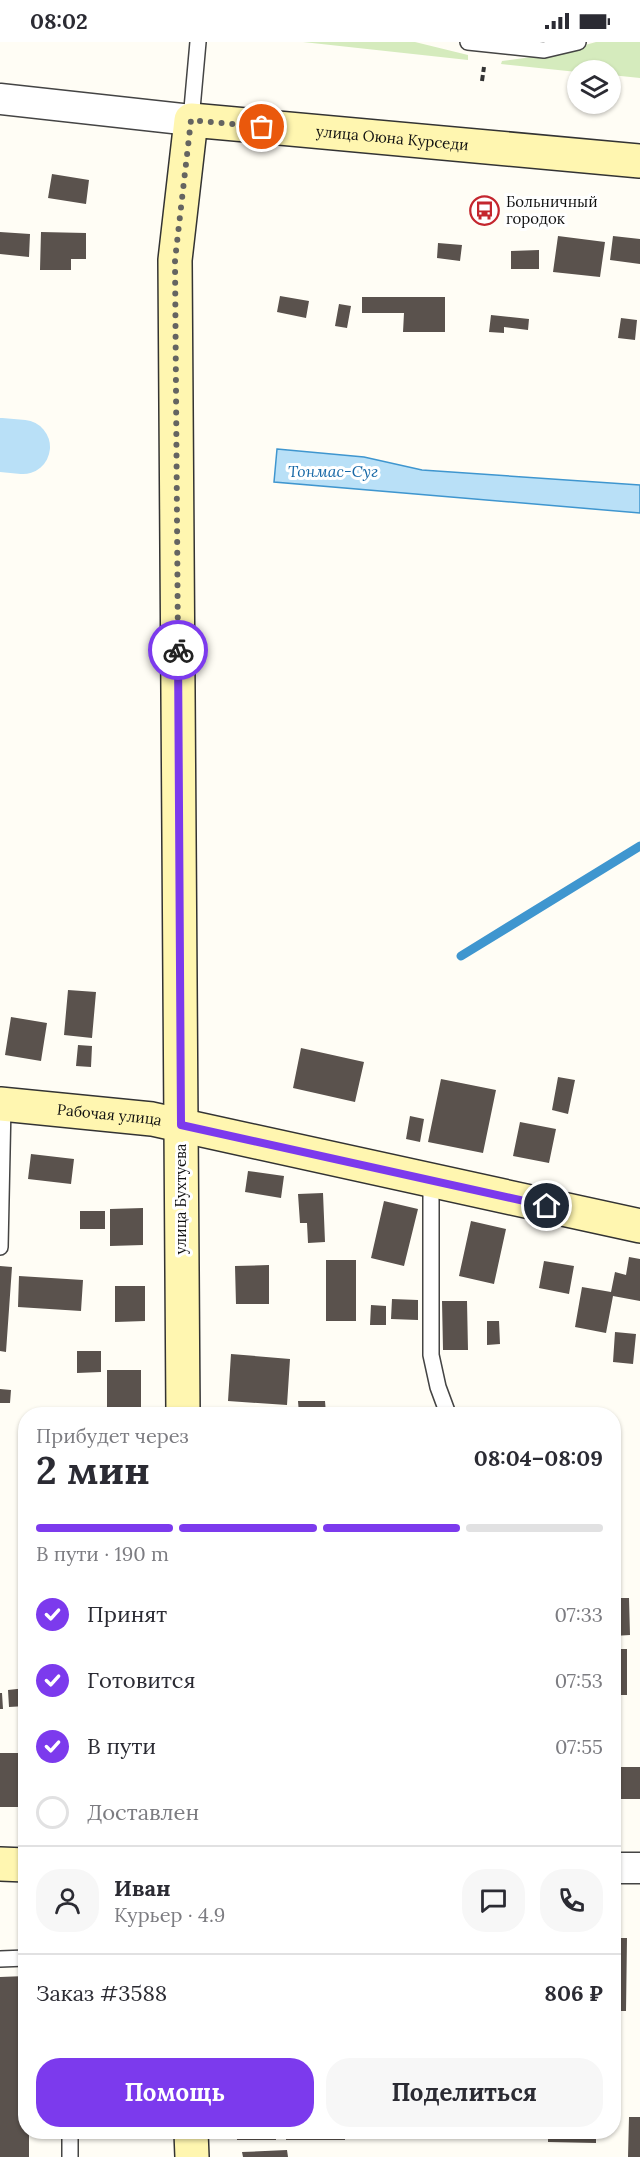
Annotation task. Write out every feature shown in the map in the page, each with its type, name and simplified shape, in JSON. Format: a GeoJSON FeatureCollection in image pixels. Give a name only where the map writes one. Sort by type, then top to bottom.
{"type":"FeatureCollection","features":[{"type":"Feature","properties":{"kind":"street","name":"улица Оюна Курседи"},"geometry":{"type":"LineString","coordinates":[[0,99],[191,120],[640,161]]}},
{"type":"Feature","properties":{"kind":"street","name":"улица Бухтуева"},"geometry":{"type":"LineString","coordinates":[[183,1407],[175,260],[191,120]]}},
{"type":"Feature","properties":{"kind":"street","name":"Рабочая улица"},"geometry":{"type":"LineString","coordinates":[[2,1104],[152,1119],[640,1226]]}},
{"type":"Feature","properties":{"kind":"street"},"geometry":{"type":"LineString","coordinates":[[0,1864],[18,1864]]}},
{"type":"Feature","properties":{"kind":"street"},"geometry":{"type":"LineString","coordinates":[[621,1868],[640,1869]]}},
{"type":"Feature","properties":{"kind":"street"},"geometry":{"type":"LineString","coordinates":[[191,2139],[192,2157]]}},
{"type":"Feature","properties":{"kind":"lane"},"geometry":{"type":"LineString","coordinates":[[191,120],[198,42]]}},
{"type":"Feature","properties":{"kind":"lane"},"geometry":{"type":"LineString","coordinates":[[468,42],[544,50],[579,42]]}},
{"type":"Feature","properties":{"kind":"lane"},"geometry":{"type":"LineString","coordinates":[[0,1247],[2,1104]]}},
{"type":"Feature","properties":{"kind":"lane"},"geometry":{"type":"LineString","coordinates":[[431,1180],[431,1355],[445,1407]]}},
{"type":"Feature","properties":{"kind":"lane"},"geometry":{"type":"LineString","coordinates":[[0,1959],[18,1958]]}},
{"type":"Feature","properties":{"kind":"lane"},"geometry":{"type":"LineString","coordinates":[[70,2139],[70,2157]]}},
{"type":"Feature","properties":{"kind":"path"},"geometry":{"type":"LineString","coordinates":[[482,81],[486,59]]}},
{"type":"Feature","properties":{"kind":"green space"},"geometry":{"type":"Polygon","coordinates":[[[303,42],[415,42],[468,55],[468,60],[303,42]]]}},
{"type":"Feature","properties":{"kind":"green space"},"geometry":{"type":"Polygon","coordinates":[[[596,42],[640,42],[640,78],[621,76],[621,60],[567,60],[567,71],[501,64],[502,61],[553,54],[596,42]]]}},
{"type":"Feature","properties":{"kind":"water","name":"Тонмас-Суг"},"geometry":{"type":"Polygon","coordinates":[[[277,449],[364,457],[422,470],[640,485],[640,513],[274,482],[277,449]]]}},
{"type":"Feature","properties":{"kind":"building"},"geometry":{"type":"Polygon","coordinates":[[[52,174],[89,180],[86,204],[48,198],[52,174]]]}},
{"type":"Feature","properties":{"kind":"building"},"geometry":{"type":"Polygon","coordinates":[[[0,232],[30,234],[29,257],[0,254],[0,232]]]}},
{"type":"Feature","properties":{"kind":"building"},"geometry":{"type":"Polygon","coordinates":[[[41,232],[86,233],[86,259],[71,259],[71,270],[40,270],[41,232]]]}},
{"type":"Feature","properties":{"kind":"building"},"geometry":{"type":"Polygon","coordinates":[[[558,236],[605,242],[600,277],[553,272],[558,236]]]}},
{"type":"Feature","properties":{"kind":"building"},"geometry":{"type":"Polygon","coordinates":[[[613,236],[640,239],[640,264],[610,260],[613,236]]]}},
{"type":"Feature","properties":{"kind":"building"},"geometry":{"type":"Polygon","coordinates":[[[438,243],[462,245],[460,261],[437,258],[438,243]]]}},
{"type":"Feature","properties":{"kind":"building"},"geometry":{"type":"Polygon","coordinates":[[[539,250],[539,269],[511,269],[511,251],[539,250]]]}},
{"type":"Feature","properties":{"kind":"building"},"geometry":{"type":"Polygon","coordinates":[[[280,296],[309,301],[306,318],[277,312],[280,296]]]}},
{"type":"Feature","properties":{"kind":"building"},"geometry":{"type":"Polygon","coordinates":[[[362,297],[445,297],[445,332],[403,332],[404,313],[362,313],[362,297]]]}},
{"type":"Feature","properties":{"kind":"building"},"geometry":{"type":"Polygon","coordinates":[[[339,304],[351,306],[347,328],[335,326],[339,304]]]}},
{"type":"Feature","properties":{"kind":"building"},"geometry":{"type":"Polygon","coordinates":[[[491,315],[529,319],[528,330],[504,327],[504,333],[489,332],[491,315]]]}},
{"type":"Feature","properties":{"kind":"building"},"geometry":{"type":"Polygon","coordinates":[[[621,318],[637,320],[635,340],[618,338],[621,318]]]}},
{"type":"Feature","properties":{"kind":"building"},"geometry":{"type":"Polygon","coordinates":[[[68,990],[96,992],[92,1038],[64,1035],[68,990]]]}},
{"type":"Feature","properties":{"kind":"building"},"geometry":{"type":"Polygon","coordinates":[[[11,1017],[47,1023],[41,1061],[5,1055],[11,1017]]]}},
{"type":"Feature","properties":{"kind":"building"},"geometry":{"type":"Polygon","coordinates":[[[78,1045],[92,1046],[91,1067],[76,1066],[78,1045]]]}},
{"type":"Feature","properties":{"kind":"building"},"geometry":{"type":"Polygon","coordinates":[[[301,1048],[364,1062],[355,1102],[293,1088],[301,1048]]]}},
{"type":"Feature","properties":{"kind":"building"},"geometry":{"type":"Polygon","coordinates":[[[558,1077],[575,1080],[568,1114],[552,1110],[558,1077]]]}},
{"type":"Feature","properties":{"kind":"building"},"geometry":{"type":"Polygon","coordinates":[[[441,1079],[496,1090],[483,1153],[428,1142],[441,1079]]]}},
{"type":"Feature","properties":{"kind":"building"},"geometry":{"type":"Polygon","coordinates":[[[410,1116],[424,1119],[420,1142],[406,1139],[410,1116]]]}},
{"type":"Feature","properties":{"kind":"building"},"geometry":{"type":"Polygon","coordinates":[[[520,1122],[556,1129],[549,1163],[513,1156],[520,1122]]]}},
{"type":"Feature","properties":{"kind":"building"},"geometry":{"type":"Polygon","coordinates":[[[31,1154],[74,1159],[71,1184],[28,1179],[31,1154]]]}},
{"type":"Feature","properties":{"kind":"building"},"geometry":{"type":"Polygon","coordinates":[[[248,1171],[284,1176],[281,1198],[245,1192],[248,1171]]]}},
{"type":"Feature","properties":{"kind":"building"},"geometry":{"type":"Polygon","coordinates":[[[323,1193],[325,1242],[308,1243],[307,1223],[300,1223],[298,1194],[323,1193]]]}},
{"type":"Feature","properties":{"kind":"building"},"geometry":{"type":"Polygon","coordinates":[[[384,1201],[418,1209],[404,1266],[371,1258],[384,1201]]]}},
{"type":"Feature","properties":{"kind":"building"},"geometry":{"type":"Polygon","coordinates":[[[143,1208],[143,1245],[110,1246],[110,1209],[143,1208]]]}},
{"type":"Feature","properties":{"kind":"building"},"geometry":{"type":"Polygon","coordinates":[[[80,1211],[105,1211],[105,1229],[80,1229],[80,1211]]]}},
{"type":"Feature","properties":{"kind":"building"},"geometry":{"type":"Polygon","coordinates":[[[471,1221],[506,1229],[494,1284],[459,1276],[471,1221]]]}},
{"type":"Feature","properties":{"kind":"building"},"geometry":{"type":"Polygon","coordinates":[[[629,1257],[640,1259],[640,1301],[613,1296],[606,1333],[575,1327],[582,1287],[611,1292],[615,1272],[626,1275],[629,1257]]]}},
{"type":"Feature","properties":{"kind":"building"},"geometry":{"type":"Polygon","coordinates":[[[326,1260],[356,1260],[356,1321],[326,1321],[326,1260]]]}},
{"type":"Feature","properties":{"kind":"building"},"geometry":{"type":"Polygon","coordinates":[[[544,1261],[574,1266],[569,1294],[539,1288],[544,1261]]]}},
{"type":"Feature","properties":{"kind":"building"},"geometry":{"type":"Polygon","coordinates":[[[269,1265],[269,1304],[236,1304],[235,1266],[269,1265]]]}},
{"type":"Feature","properties":{"kind":"building"},"geometry":{"type":"Polygon","coordinates":[[[0,1266],[12,1267],[6,1352],[0,1351],[0,1266]]]}},
{"type":"Feature","properties":{"kind":"building"},"geometry":{"type":"Polygon","coordinates":[[[19,1276],[83,1280],[81,1311],[18,1307],[19,1276]]]}},
{"type":"Feature","properties":{"kind":"building"},"geometry":{"type":"Polygon","coordinates":[[[115,1286],[145,1286],[145,1321],[115,1322],[115,1286]]]}},
{"type":"Feature","properties":{"kind":"building"},"geometry":{"type":"Polygon","coordinates":[[[392,1299],[418,1300],[418,1320],[391,1319],[392,1299]]]}},
{"type":"Feature","properties":{"kind":"building"},"geometry":{"type":"Polygon","coordinates":[[[442,1301],[467,1301],[468,1350],[443,1350],[442,1301]]]}},
{"type":"Feature","properties":{"kind":"building"},"geometry":{"type":"Polygon","coordinates":[[[371,1305],[386,1306],[386,1325],[370,1325],[371,1305]]]}},
{"type":"Feature","properties":{"kind":"building"},"geometry":{"type":"Polygon","coordinates":[[[487,1321],[499,1321],[500,1344],[487,1345],[487,1321]]]}},
{"type":"Feature","properties":{"kind":"building"},"geometry":{"type":"Polygon","coordinates":[[[615,1332],[636,1334],[633,1364],[613,1362],[615,1332]]]}},
{"type":"Feature","properties":{"kind":"building"},"geometry":{"type":"Polygon","coordinates":[[[77,1351],[101,1351],[101,1372],[77,1373],[77,1351]]]}},
{"type":"Feature","properties":{"kind":"building"},"geometry":{"type":"Polygon","coordinates":[[[231,1354],[290,1359],[287,1405],[228,1401],[231,1354]]]}},
{"type":"Feature","properties":{"kind":"building"},"geometry":{"type":"Polygon","coordinates":[[[107,1370],[141,1370],[141,1407],[107,1407],[107,1370]]]}},
{"type":"Feature","properties":{"kind":"building"},"geometry":{"type":"Polygon","coordinates":[[[0,1389],[11,1390],[10,1403],[0,1403],[0,1389]]]}},
{"type":"Feature","properties":{"kind":"building"},"geometry":{"type":"Polygon","coordinates":[[[298,1401],[325,1401],[325,1407],[298,1407],[298,1401]]]}},
{"type":"Feature","properties":{"kind":"building"},"geometry":{"type":"Polygon","coordinates":[[[621,1598],[629,1598],[630,1635],[621,1636],[621,1598]]]}},
{"type":"Feature","properties":{"kind":"building"},"geometry":{"type":"Polygon","coordinates":[[[621,1649],[627,1649],[627,1695],[621,1695],[621,1649]]]}},
{"type":"Feature","properties":{"kind":"building"},"geometry":{"type":"Polygon","coordinates":[[[18,1689],[18,1706],[9,1707],[8,1690],[18,1689]]]}},
{"type":"Feature","properties":{"kind":"building"},"geometry":{"type":"Polygon","coordinates":[[[0,1693],[2,1693],[3,1709],[0,1709],[0,1693]]]}},
{"type":"Feature","properties":{"kind":"building"},"geometry":{"type":"Polygon","coordinates":[[[0,1753],[18,1753],[18,1807],[0,1807],[0,1753]]]}},
{"type":"Feature","properties":{"kind":"building"},"geometry":{"type":"Polygon","coordinates":[[[621,1767],[640,1767],[640,1799],[621,1799],[621,1767]]]}},
{"type":"Feature","properties":{"kind":"building"},"geometry":{"type":"Polygon","coordinates":[[[621,1938],[627,1938],[626,2011],[621,2011],[621,1938]]]}},
{"type":"Feature","properties":{"kind":"building"},"geometry":{"type":"Polygon","coordinates":[[[18,1976],[18,2139],[29,2139],[29,2157],[0,2157],[0,1977],[18,1976]]]}},
{"type":"Feature","properties":{"kind":"building"},"geometry":{"type":"Polygon","coordinates":[[[629,2117],[640,2117],[640,2157],[628,2157],[629,2117]]]}},
{"type":"Feature","properties":{"kind":"building"},"geometry":{"type":"Polygon","coordinates":[[[237,2139],[276,2139],[276,2140],[237,2139]]]}},
{"type":"Feature","properties":{"kind":"building"},"geometry":{"type":"Polygon","coordinates":[[[286,2139],[345,2139],[345,2140],[286,2139]]]}},
{"type":"Feature","properties":{"kind":"building"},"geometry":{"type":"Polygon","coordinates":[[[548,2139],[596,2139],[596,2143],[548,2142],[548,2139]]]}},
{"type":"Feature","properties":{"kind":"building"},"geometry":{"type":"Polygon","coordinates":[[[287,2150],[288,2157],[243,2157],[242,2152],[287,2150]]]}},
{"type":"Feature","properties":{"kind":"waterway","name":"Тонмас-Суг"},"geometry":{"type":"LineString","coordinates":[[0,445],[23,447]]}},
{"type":"Feature","properties":{"kind":"waterway"},"geometry":{"type":"LineString","coordinates":[[461,956],[640,846]]}},
{"type":"Feature","properties":{"kind":"way so far"},"geometry":{"type":"LineString","coordinates":[[178,650],[175,260],[191,120],[262,127]]}},
{"type":"Feature","properties":{"kind":"place","name":"Больничный городок"},"geometry":{"type":"Point","coordinates":[485,211]}},
{"type":"Feature","properties":{"kind":"route"},"geometry":{"type":"LineString","coordinates":[[178,650],[181,1125],[547,1206]]}}]}
